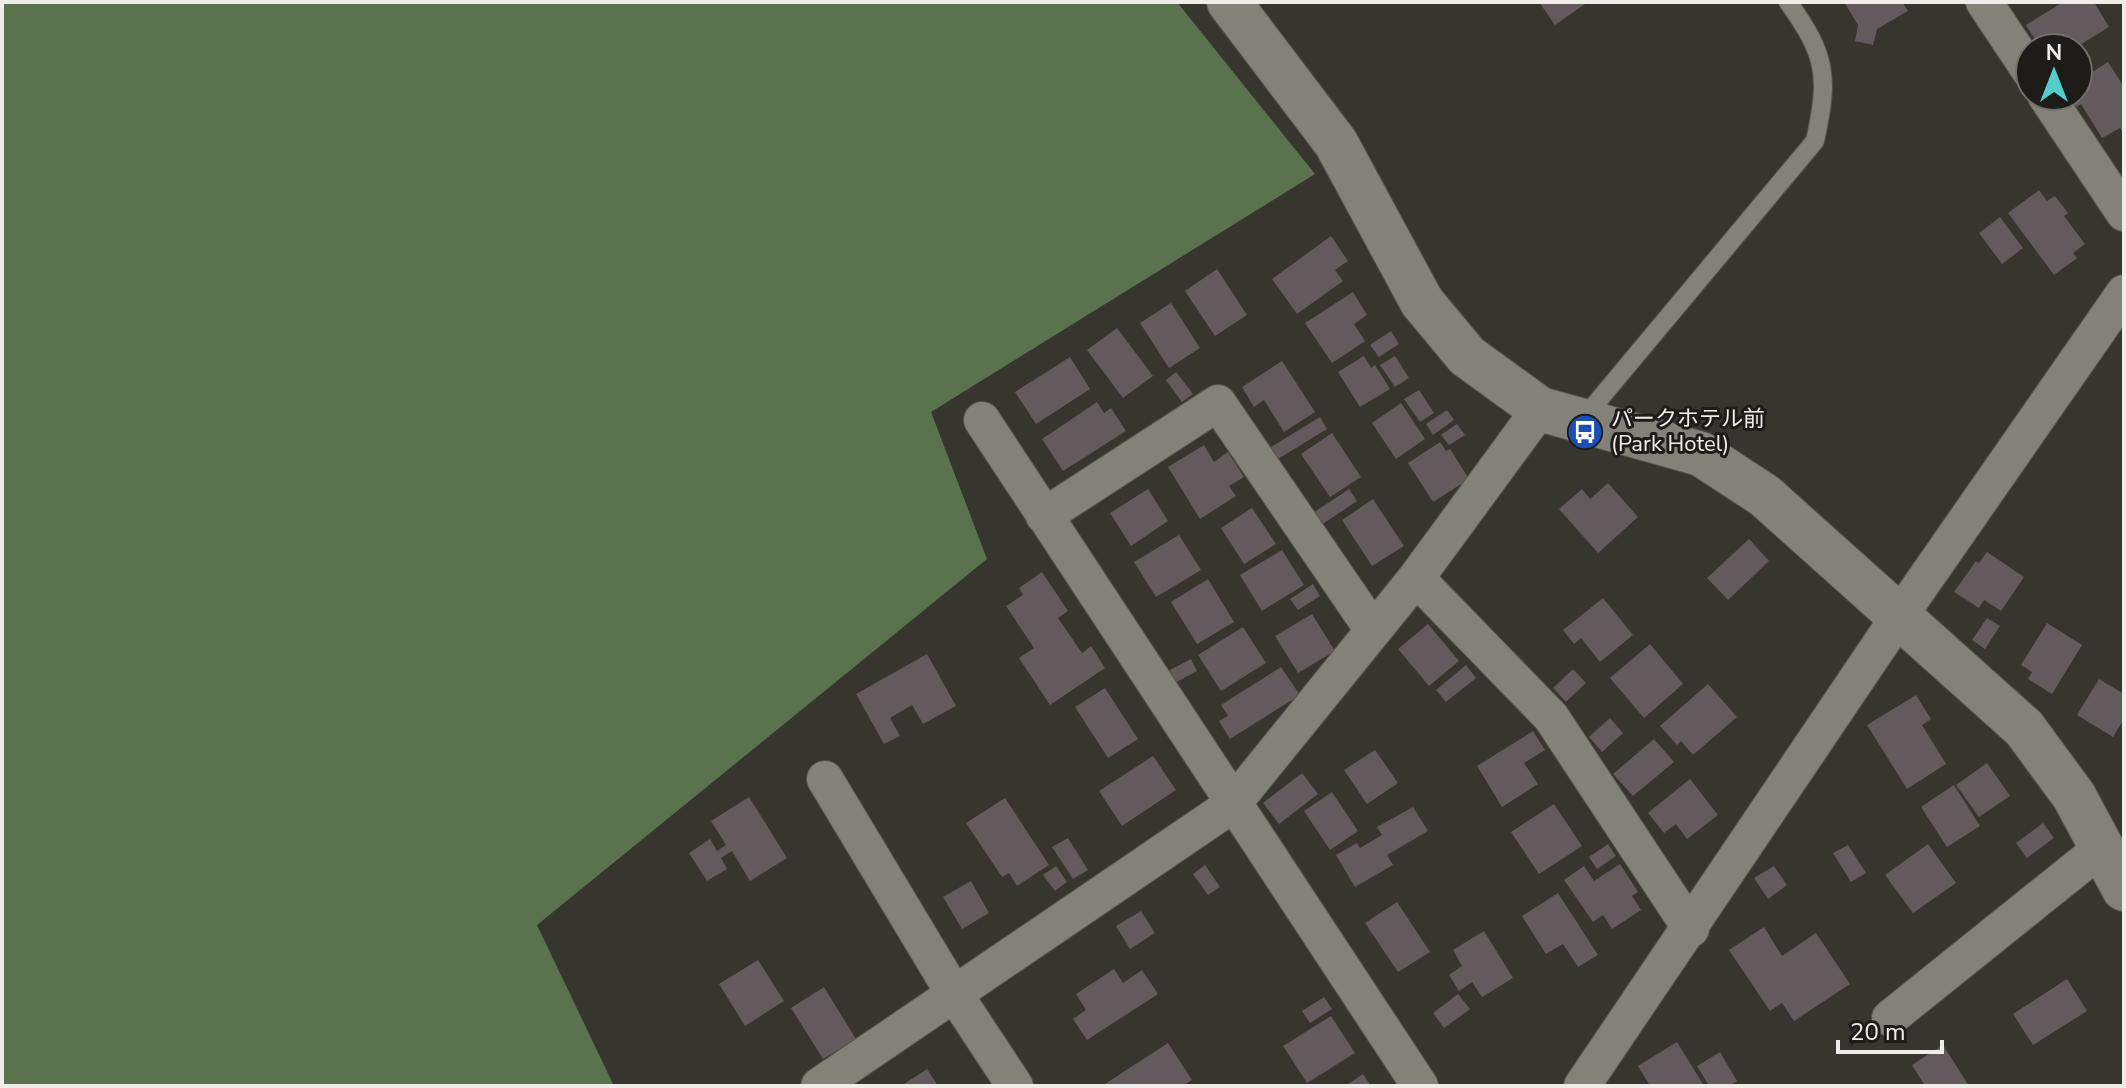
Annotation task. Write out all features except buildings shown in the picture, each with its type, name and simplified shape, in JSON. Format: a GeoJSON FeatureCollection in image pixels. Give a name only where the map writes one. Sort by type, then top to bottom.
{"type":"FeatureCollection","features":[{"type":"Feature","properties":{"kind":"street"},"geometry":{"type":"LineString","coordinates":[[1229,2],[1336,143],[1422,302],[1467,356],[1540,409],[1701,454],[1765,496],[2024,728],[2074,796],[2124,889]]}},
{"type":"Feature","properties":{"kind":"street"},"geometry":{"type":"LineString","coordinates":[[1984,2],[2014,47]]}},
{"type":"Feature","properties":{"kind":"street"},"geometry":{"type":"LineString","coordinates":[[2057,112],[2124,213]]}},
{"type":"Feature","properties":{"kind":"street"},"geometry":{"type":"LineString","coordinates":[[1582,1086],[1691,929],[1898,618],[2124,293]]}},
{"type":"Feature","properties":{"kind":"street"},"geometry":{"type":"LineString","coordinates":[[1044,516],[1218,403],[1373,630]]}},
{"type":"Feature","properties":{"kind":"street"},"geometry":{"type":"LineString","coordinates":[[819,1086],[1232,805],[1416,578],[1540,409]]}},
{"type":"Feature","properties":{"kind":"street"},"geometry":{"type":"LineString","coordinates":[[982,420],[1232,805],[1420,1086]]}},
{"type":"Feature","properties":{"kind":"street"},"geometry":{"type":"LineString","coordinates":[[1416,578],[1551,717],[1691,929]]}},
{"type":"Feature","properties":{"kind":"street"},"geometry":{"type":"LineString","coordinates":[[825,779],[953,992],[1015,1086]]}},
{"type":"Feature","properties":{"kind":"street"},"geometry":{"type":"LineString","coordinates":[[1890,1018],[2103,847]]}},
{"type":"Feature","properties":{"kind":"lane"},"geometry":{"type":"LineString","coordinates":[[1581,422],[1815,141],[1825,93],[1814,38],[1788,2]]}},
{"type":"Feature","properties":{"kind":"green space"},"geometry":{"type":"Polygon","coordinates":[[[2,2],[1177,2],[1315,174],[931,412],[987,559],[537,925],[614,1086],[2,1086],[2,2]]]}},
{"type":"Feature","properties":{"kind":"place","name":"パークホテル前 (Park Hotel)"},"geometry":{"type":"Point","coordinates":[1585,432]}}]}
